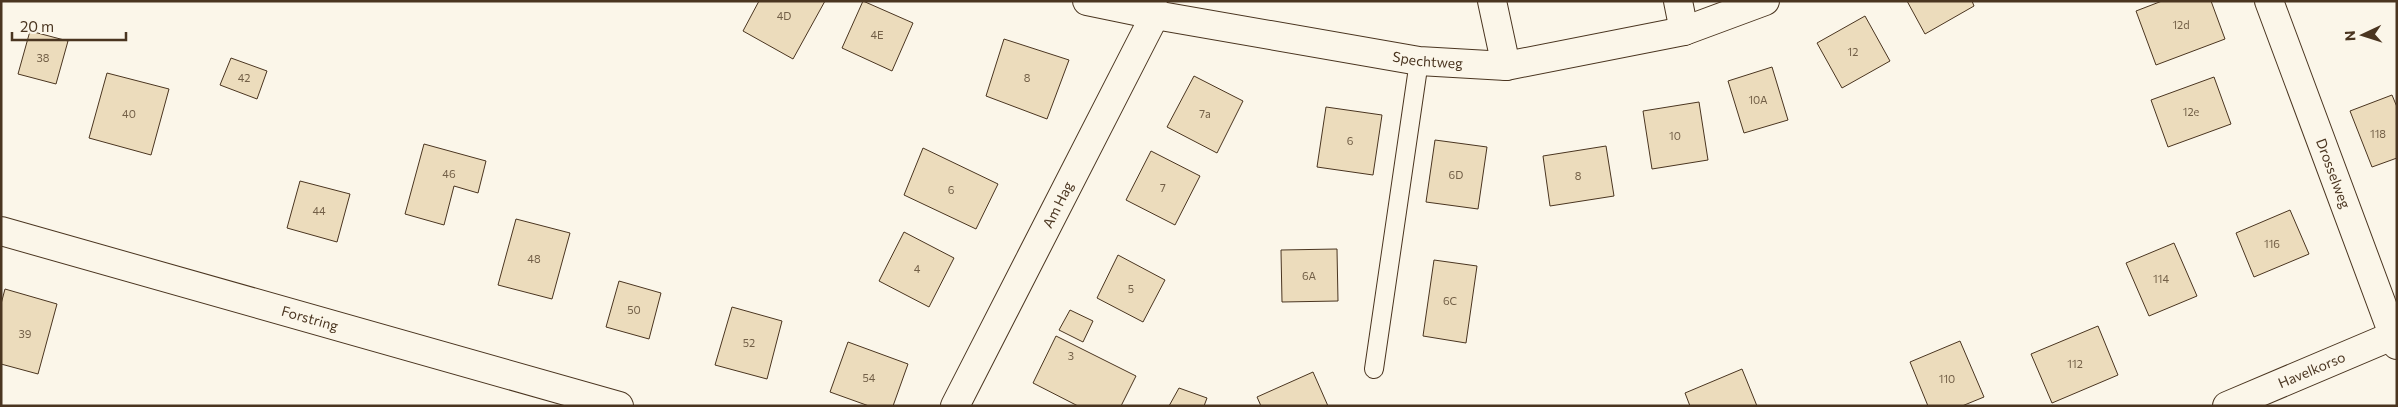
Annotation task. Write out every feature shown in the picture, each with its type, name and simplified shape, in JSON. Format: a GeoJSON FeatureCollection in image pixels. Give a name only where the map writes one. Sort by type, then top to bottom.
{"type":"FeatureCollection","features":[{"type":"Feature","properties":{"kind":"street","name":"Spechtweg"},"geometry":{"type":"LineString","coordinates":[[1087,1],[1154,8],[1419,61],[1506,66],[1684,32],[1765,1]]}},
{"type":"Feature","properties":{"kind":"street"},"geometry":{"type":"LineString","coordinates":[[1492,1],[1506,66]]}},
{"type":"Feature","properties":{"kind":"street"},"geometry":{"type":"LineString","coordinates":[[1678,1],[1684,32]]}},
{"type":"Feature","properties":{"kind":"street","name":"Drosselweg"},"geometry":{"type":"LineString","coordinates":[[2269,1],[2396,339]]}},
{"type":"Feature","properties":{"kind":"street","name":"Am Hag"},"geometry":{"type":"LineString","coordinates":[[955,406],[1154,8]]}},
{"type":"Feature","properties":{"kind":"street","name":"Forstring"},"geometry":{"type":"LineString","coordinates":[[1,231],[619,406]]}},
{"type":"Feature","properties":{"kind":"street","name":"Havelkorso"},"geometry":{"type":"LineString","coordinates":[[2227,406],[2396,339]]}},
{"type":"Feature","properties":{"kind":"lane"},"geometry":{"type":"LineString","coordinates":[[1374,369],[1419,61]]}},
{"type":"Feature","properties":{"kind":"building"},"geometry":{"type":"Polygon","coordinates":[[[759,1],[825,1],[793,59],[743,31],[759,1]]]}},
{"type":"Feature","properties":{"kind":"building"},"geometry":{"type":"Polygon","coordinates":[[[863,1],[913,23],[892,71],[842,48],[863,1]]]}},
{"type":"Feature","properties":{"kind":"building"},"geometry":{"type":"Polygon","coordinates":[[[1907,1],[1972,1],[1974,6],[1925,34],[1907,1]]]}},
{"type":"Feature","properties":{"kind":"building"},"geometry":{"type":"Polygon","coordinates":[[[2162,1],[2211,1],[2225,39],[2156,65],[2136,11],[2162,1]]]}},
{"type":"Feature","properties":{"kind":"building"},"geometry":{"type":"Polygon","coordinates":[[[1865,16],[1890,61],[1842,88],[1817,43],[1865,16]]]}},
{"type":"Feature","properties":{"kind":"building"},"geometry":{"type":"Polygon","coordinates":[[[30,31],[68,41],[56,84],[18,74],[30,31]]]}},
{"type":"Feature","properties":{"kind":"building"},"geometry":{"type":"Polygon","coordinates":[[[1004,39],[1069,60],[1047,119],[986,96],[1004,39]]]}},
{"type":"Feature","properties":{"kind":"building"},"geometry":{"type":"Polygon","coordinates":[[[231,58],[267,71],[257,99],[220,85],[231,58]]]}},
{"type":"Feature","properties":{"kind":"building"},"geometry":{"type":"Polygon","coordinates":[[[1772,67],[1788,120],[1744,133],[1728,81],[1772,67]]]}},
{"type":"Feature","properties":{"kind":"building"},"geometry":{"type":"Polygon","coordinates":[[[107,73],[169,89],[151,155],[89,138],[107,73]]]}},
{"type":"Feature","properties":{"kind":"building"},"geometry":{"type":"Polygon","coordinates":[[[1194,76],[1243,101],[1217,153],[1167,127],[1194,76]]]}},
{"type":"Feature","properties":{"kind":"building"},"geometry":{"type":"Polygon","coordinates":[[[2214,77],[2231,124],[2168,147],[2151,100],[2214,77]]]}},
{"type":"Feature","properties":{"kind":"building"},"geometry":{"type":"Polygon","coordinates":[[[2392,95],[2397,107],[2397,158],[2372,167],[2350,111],[2392,95]]]}},
{"type":"Feature","properties":{"kind":"building"},"geometry":{"type":"Polygon","coordinates":[[[1699,102],[1708,160],[1652,169],[1643,111],[1699,102]]]}},
{"type":"Feature","properties":{"kind":"building"},"geometry":{"type":"Polygon","coordinates":[[[1326,107],[1382,115],[1373,175],[1317,167],[1326,107]]]}},
{"type":"Feature","properties":{"kind":"building"},"geometry":{"type":"Polygon","coordinates":[[[1435,140],[1487,147],[1478,209],[1426,202],[1435,140]]]}},
{"type":"Feature","properties":{"kind":"building"},"geometry":{"type":"Polygon","coordinates":[[[424,144],[486,161],[478,193],[454,186],[444,225],[405,214],[424,144]]]}},
{"type":"Feature","properties":{"kind":"building"},"geometry":{"type":"Polygon","coordinates":[[[1606,146],[1614,196],[1550,206],[1543,156],[1606,146]]]}},
{"type":"Feature","properties":{"kind":"building"},"geometry":{"type":"Polygon","coordinates":[[[923,148],[998,184],[976,229],[904,195],[923,148]]]}},
{"type":"Feature","properties":{"kind":"building"},"geometry":{"type":"Polygon","coordinates":[[[1151,151],[1200,176],[1175,225],[1126,200],[1151,151]]]}},
{"type":"Feature","properties":{"kind":"building"},"geometry":{"type":"Polygon","coordinates":[[[300,181],[350,194],[337,242],[287,228],[300,181]]]}},
{"type":"Feature","properties":{"kind":"building"},"geometry":{"type":"Polygon","coordinates":[[[2290,210],[2309,254],[2254,277],[2236,233],[2290,210]]]}},
{"type":"Feature","properties":{"kind":"building"},"geometry":{"type":"Polygon","coordinates":[[[516,219],[570,233],[552,299],[498,285],[516,219]]]}},
{"type":"Feature","properties":{"kind":"building"},"geometry":{"type":"Polygon","coordinates":[[[904,232],[954,258],[929,307],[879,281],[904,232]]]}},
{"type":"Feature","properties":{"kind":"building"},"geometry":{"type":"Polygon","coordinates":[[[2174,243],[2197,296],[2149,316],[2126,263],[2174,243]]]}},
{"type":"Feature","properties":{"kind":"building"},"geometry":{"type":"Polygon","coordinates":[[[1337,249],[1338,301],[1282,302],[1281,250],[1337,249]]]}},
{"type":"Feature","properties":{"kind":"building"},"geometry":{"type":"Polygon","coordinates":[[[1118,255],[1165,280],[1143,322],[1097,298],[1118,255]]]}},
{"type":"Feature","properties":{"kind":"building"},"geometry":{"type":"Polygon","coordinates":[[[1434,260],[1477,266],[1466,343],[1423,336],[1434,260]]]}},
{"type":"Feature","properties":{"kind":"building"},"geometry":{"type":"Polygon","coordinates":[[[619,281],[661,293],[649,339],[606,327],[619,281]]]}},
{"type":"Feature","properties":{"kind":"building"},"geometry":{"type":"Polygon","coordinates":[[[5,289],[57,304],[38,374],[1,364],[1,304],[5,289]]]}},
{"type":"Feature","properties":{"kind":"building"},"geometry":{"type":"Polygon","coordinates":[[[732,307],[782,321],[767,379],[715,365],[732,307]]]}},
{"type":"Feature","properties":{"kind":"building"},"geometry":{"type":"Polygon","coordinates":[[[1070,310],[1093,321],[1083,342],[1059,330],[1070,310]]]}},
{"type":"Feature","properties":{"kind":"building"},"geometry":{"type":"Polygon","coordinates":[[[2098,326],[2118,375],[2052,403],[2031,354],[2098,326]]]}},
{"type":"Feature","properties":{"kind":"building"},"geometry":{"type":"Polygon","coordinates":[[[1056,336],[1136,376],[1121,406],[1078,406],[1033,383],[1056,336]]]}},
{"type":"Feature","properties":{"kind":"building"},"geometry":{"type":"Polygon","coordinates":[[[1960,341],[1984,397],[1962,406],[1928,406],[1910,362],[1960,341]]]}},
{"type":"Feature","properties":{"kind":"building"},"geometry":{"type":"Polygon","coordinates":[[[848,342],[908,364],[893,406],[869,406],[830,392],[848,342]]]}},
{"type":"Feature","properties":{"kind":"building"},"geometry":{"type":"Polygon","coordinates":[[[1742,369],[1757,406],[1690,406],[1685,393],[1742,369]]]}},
{"type":"Feature","properties":{"kind":"building"},"geometry":{"type":"Polygon","coordinates":[[[1313,372],[1328,406],[1261,406],[1257,397],[1313,372]]]}},
{"type":"Feature","properties":{"kind":"building"},"geometry":{"type":"Polygon","coordinates":[[[1179,388],[1207,398],[1204,406],[1169,406],[1179,388]]]}}]}
